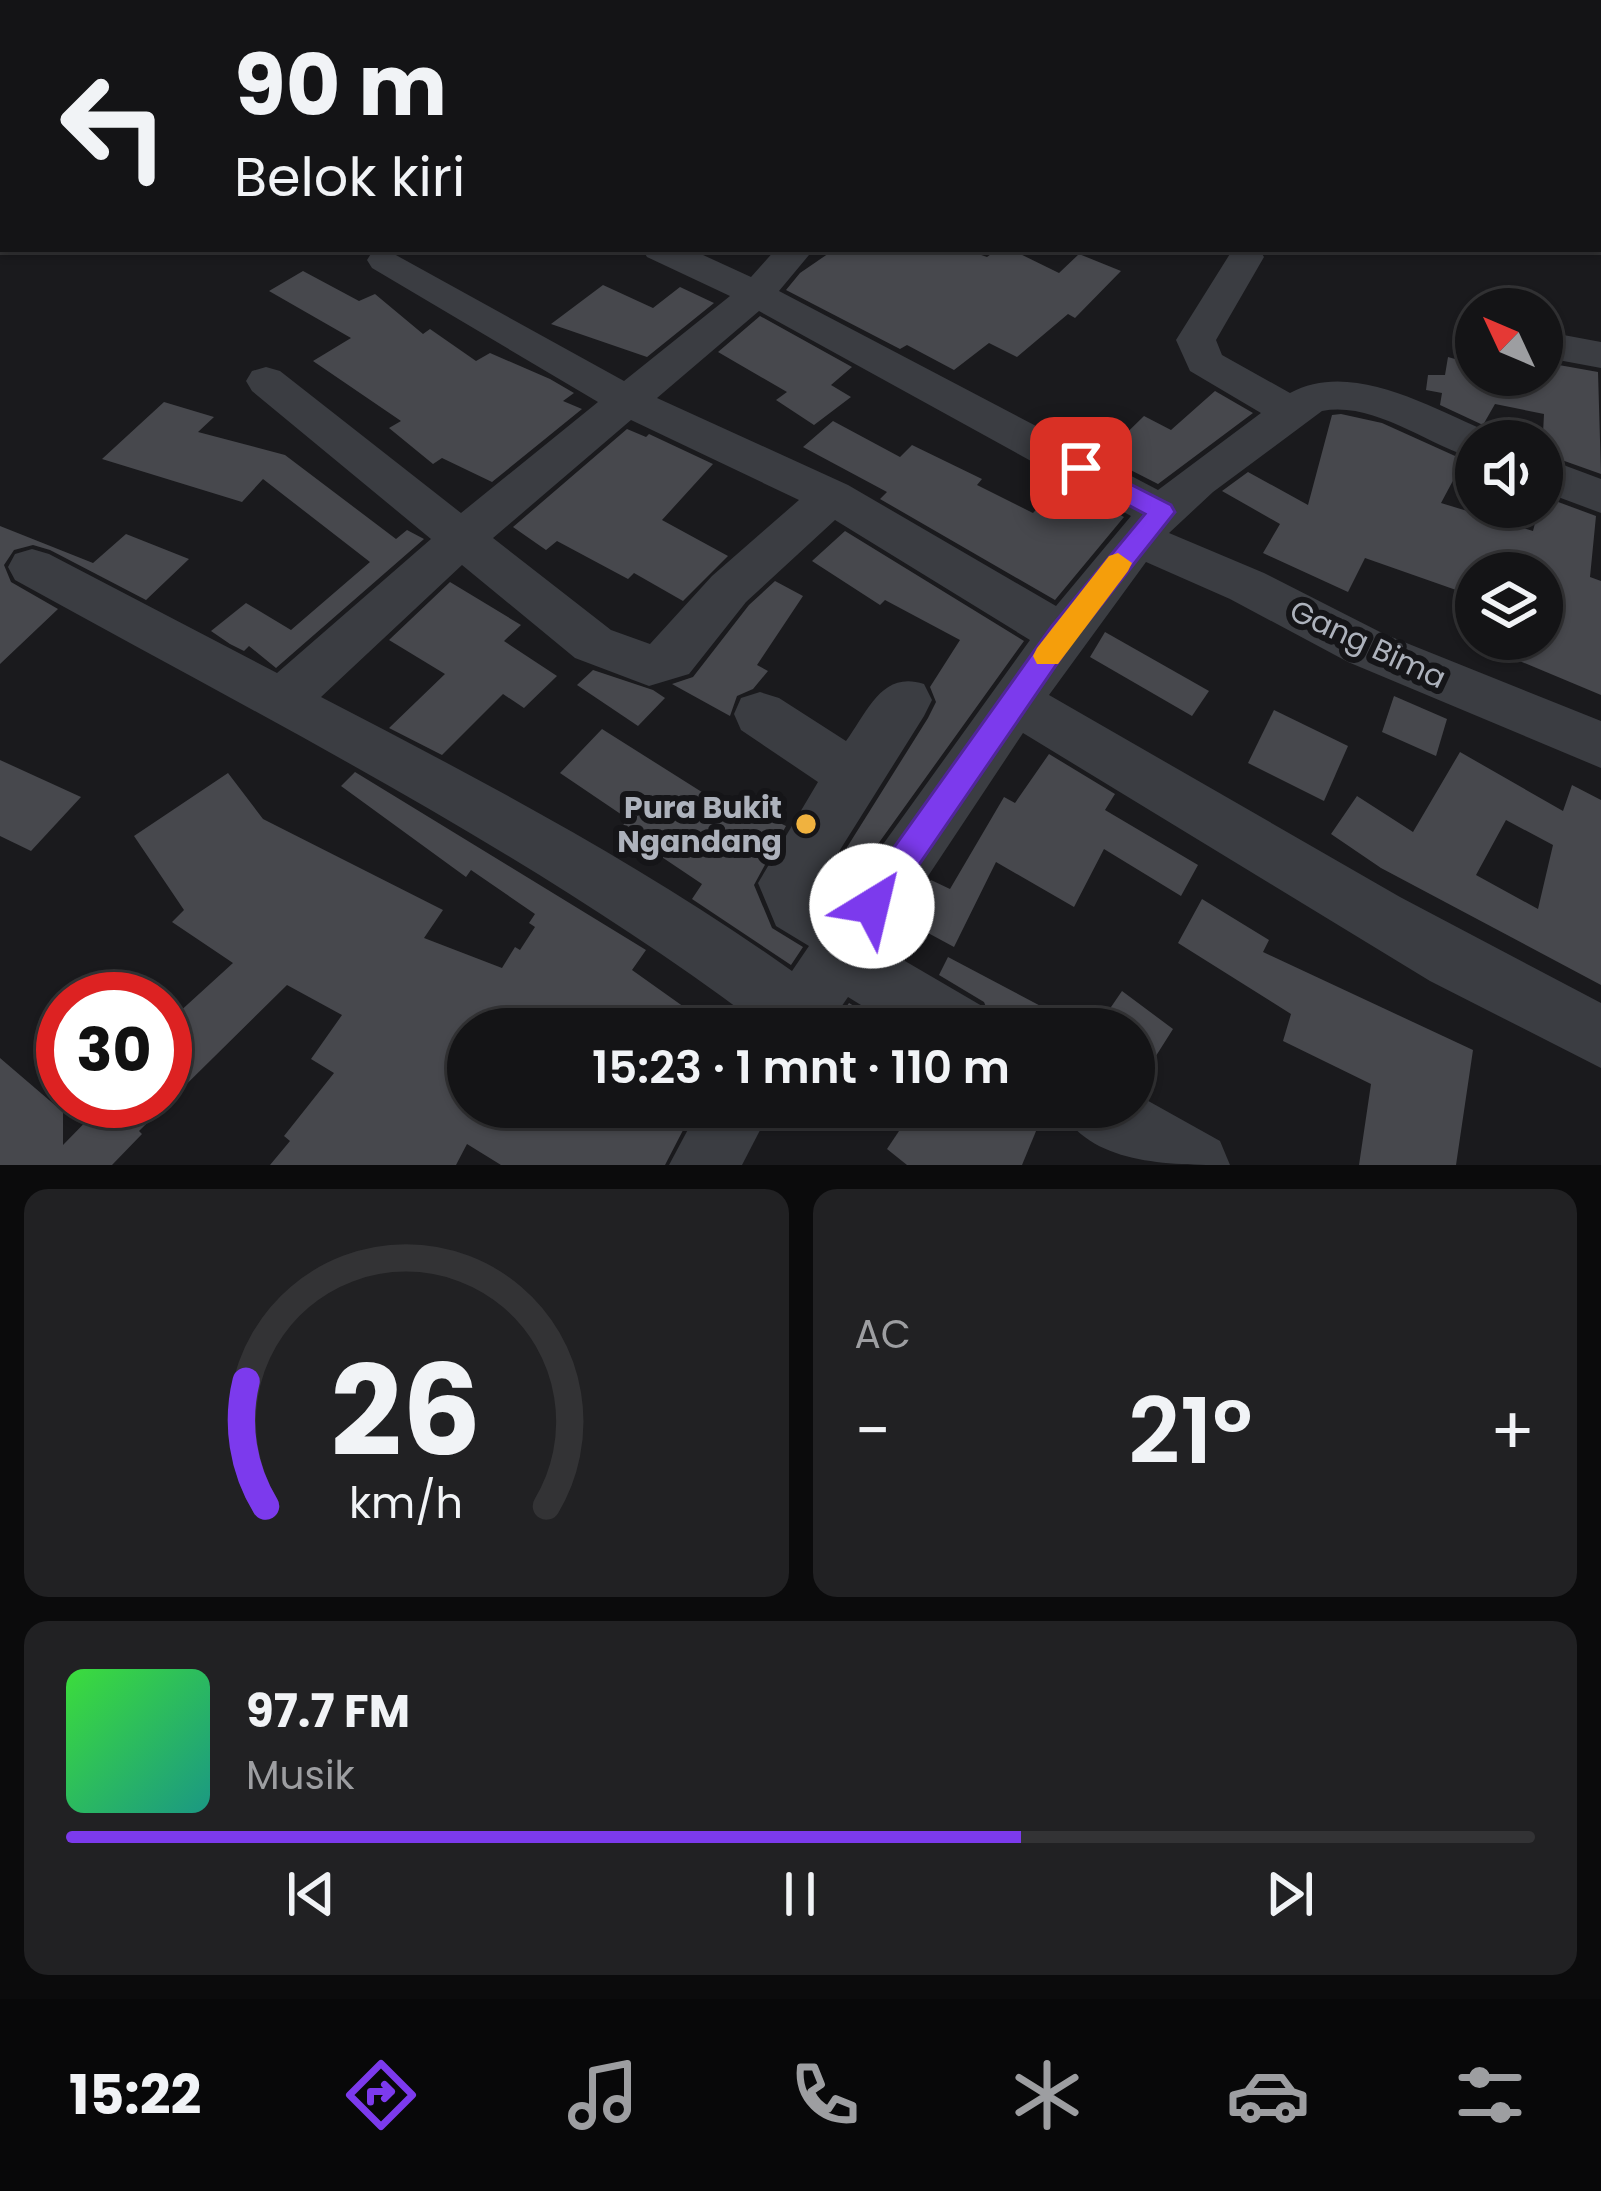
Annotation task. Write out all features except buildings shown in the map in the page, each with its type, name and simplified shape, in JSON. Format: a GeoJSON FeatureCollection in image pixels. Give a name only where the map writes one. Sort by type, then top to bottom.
{"type":"FeatureCollection","features":[{"type":"Feature","properties":{"kind":"street","name":"Gang Bima"},"geometry":{"type":"LineString","coordinates":[[666,252],[756,294],[1247,586],[1366,648],[1601,745]]}},
{"type":"Feature","properties":{"kind":"street"},"geometry":{"type":"LineString","coordinates":[[280,702],[463,537],[756,294],[793,252]]}},
{"type":"Feature","properties":{"kind":"street"},"geometry":{"type":"LineString","coordinates":[[1246,257],[1196,340],[1204,362],[1213,369],[1292,412]]}},
{"type":"Feature","properties":{"kind":"street"},"geometry":{"type":"LineString","coordinates":[[385,260],[489,325],[629,402],[832,497],[1062,634]]}},
{"type":"Feature","properties":{"kind":"street"},"geometry":{"type":"LineString","coordinates":[[1563,348],[1601,356]]}},
{"type":"Feature","properties":{"kind":"street"},"geometry":{"type":"LineString","coordinates":[[266,381],[593,644],[650,665],[671,658],[684,647],[729,589],[832,497]]}},
{"type":"Feature","properties":{"kind":"street"},"geometry":{"type":"LineString","coordinates":[[803,1008],[1062,634],[1150,525],[1310,399],[1342,393],[1395,409],[1455,436]]}},
{"type":"Feature","properties":{"kind":"street"},"geometry":{"type":"LineString","coordinates":[[1563,481],[1601,496]]}},
{"type":"Feature","properties":{"kind":"street"},"geometry":{"type":"LineString","coordinates":[[32,567],[519,829],[608,882],[775,1008]]}},
{"type":"Feature","properties":{"kind":"street"},"geometry":{"type":"LineString","coordinates":[[906,700],[787,883],[797,906],[842,946],[929,1008]]}},
{"type":"Feature","properties":{"kind":"street"},"geometry":{"type":"LineString","coordinates":[[1017,703],[1140,769],[1502,991],[1601,1036]]}},
{"type":"Feature","properties":{"kind":"street"},"geometry":{"type":"LineString","coordinates":[[760,714],[854,775]]}},
{"type":"Feature","properties":{"kind":"street"},"geometry":{"type":"LineString","coordinates":[[703,1165],[726,1128]]}},
{"type":"Feature","properties":{"kind":"street"},"geometry":{"type":"LineString","coordinates":[[1131,1128],[1196,1165]]}},
{"type":"Feature","properties":{"kind":"slow traffic"},"geometry":{"type":"LineString","coordinates":[[1047,656],[1118,563]]}},
{"type":"Feature","properties":{"kind":"place","name":"Pura Bukit Ngandang"},"geometry":{"type":"Point","coordinates":[806,824]}},
{"type":"Feature","properties":{"kind":"route"},"geometry":{"type":"LineString","coordinates":[[872,906],[1062,634],[1162,512],[1081,468]]}}]}
